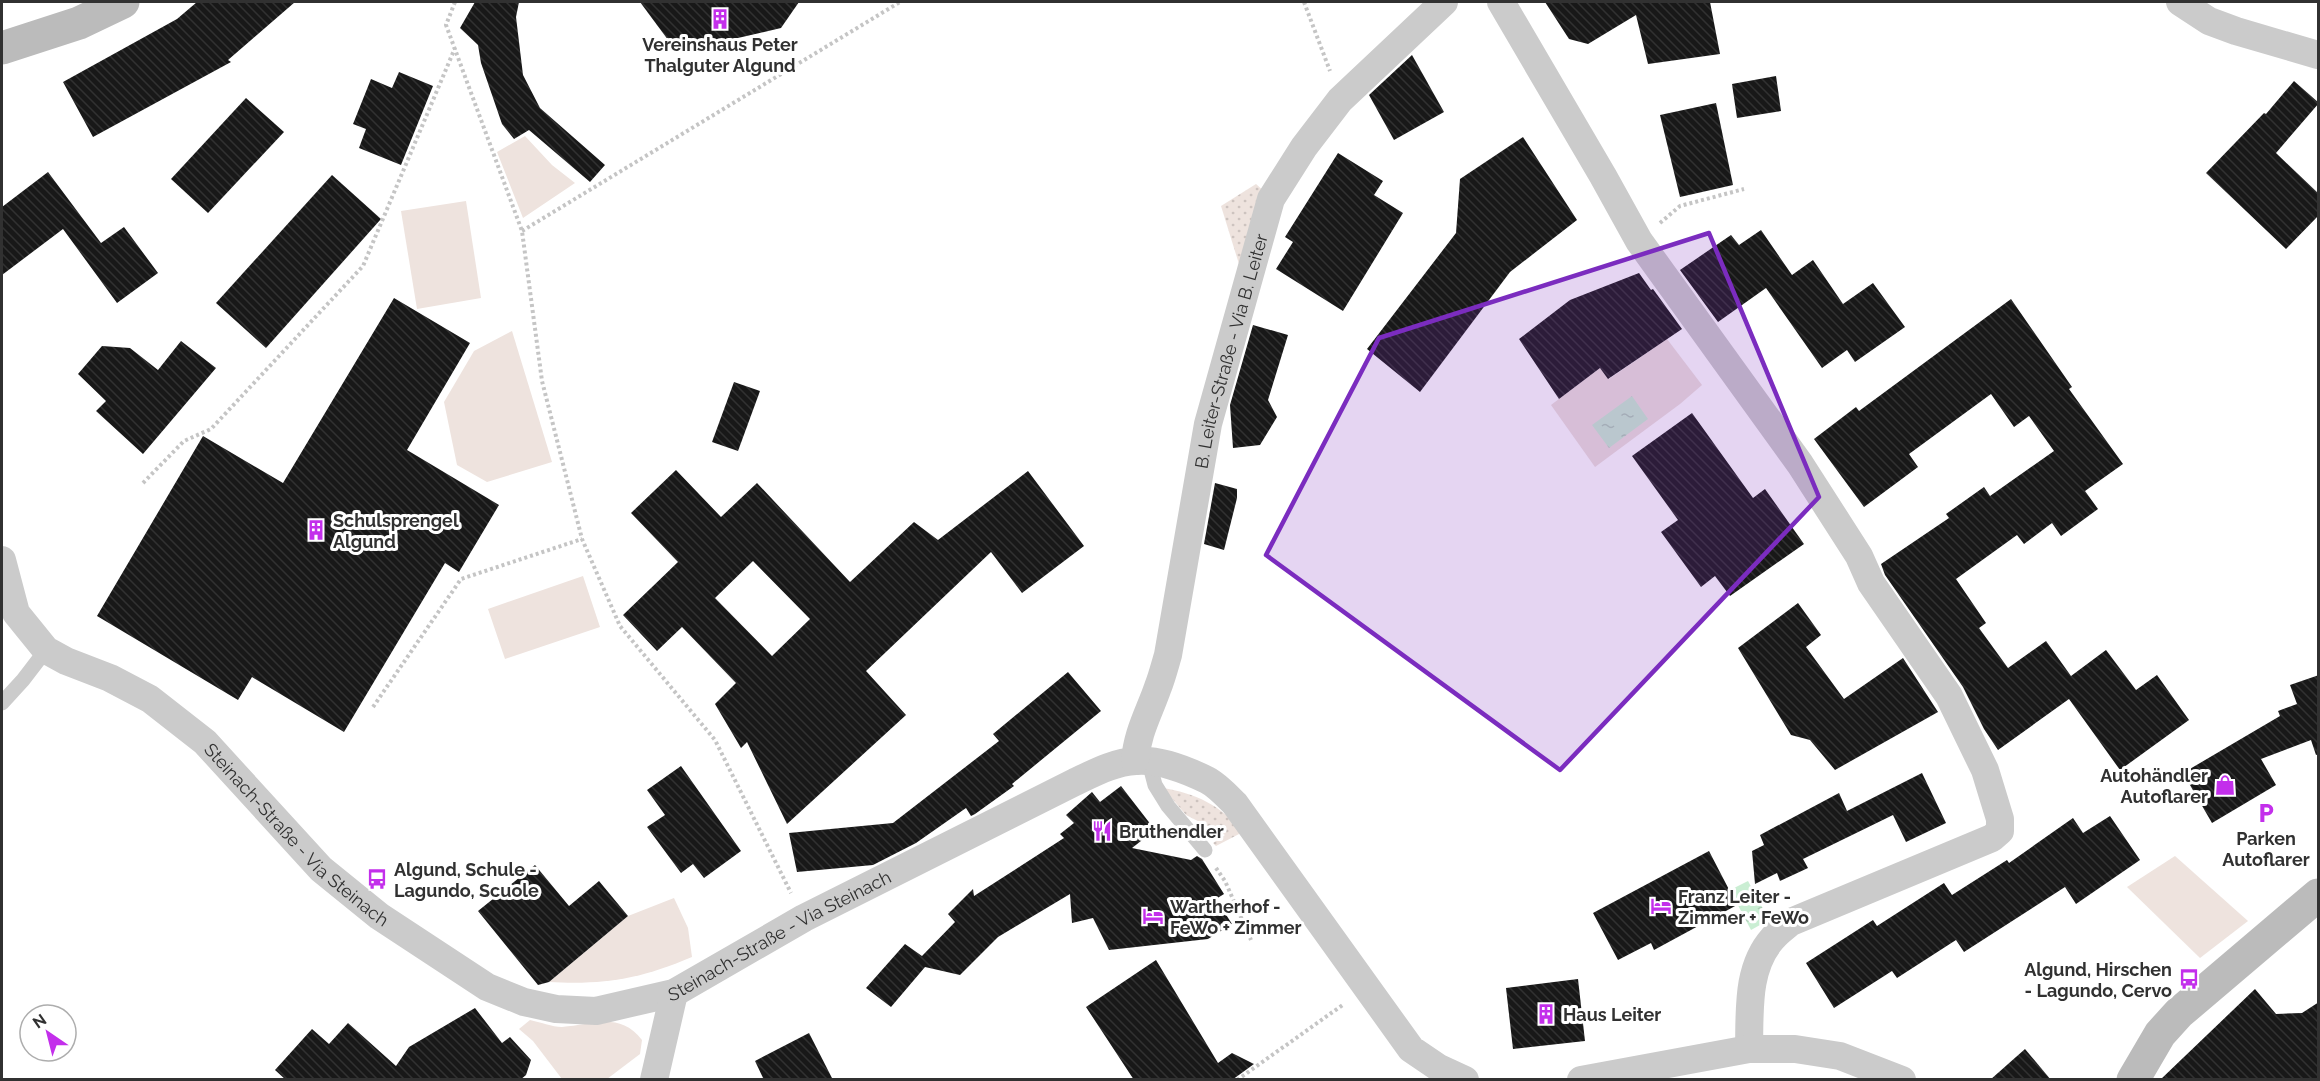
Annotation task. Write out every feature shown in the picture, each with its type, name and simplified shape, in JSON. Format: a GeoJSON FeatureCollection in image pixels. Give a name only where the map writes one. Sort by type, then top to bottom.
{"type":"FeatureCollection","features":[{"type":"Feature","properties":{"kind":"main road"},"geometry":{"type":"LineString","coordinates":[[2,48],[79,23],[123,2]]}},
{"type":"Feature","properties":{"kind":"main road"},"geometry":{"type":"LineString","coordinates":[[2133,1080],[2160,1034],[2179,1013],[2319,895]]}},
{"type":"Feature","properties":{"kind":"street","name":"B. Leiter-Straße - Via B. Leiter"},"geometry":{"type":"LineString","coordinates":[[1142,761],[1136,743],[1158,688],[1168,655],[1208,424],[1271,199],[1304,147],[1340,100],[1444,2]]}},
{"type":"Feature","properties":{"kind":"street"},"geometry":{"type":"LineString","coordinates":[[1501,2],[1604,176],[1639,241],[1800,464],[1859,556],[1871,582],[1949,696],[1985,770],[2000,819],[2000,831],[1992,838],[1791,922],[1773,938],[1761,958],[1750,993],[1749,1049]]}},
{"type":"Feature","properties":{"kind":"street"},"geometry":{"type":"LineString","coordinates":[[2180,2],[2209,21],[2295,50],[2319,55]]}},
{"type":"Feature","properties":{"kind":"street","name":"Steinach-Straße - Via Steinach"},"geometry":{"type":"LineString","coordinates":[[2,560],[15,613],[46,650],[66,661],[110,678],[150,699],[205,742],[314,861],[351,895],[487,987],[556,1009],[596,1011],[674,993],[804,918],[1107,767],[1142,761],[1177,768],[1209,781],[1235,804],[1411,1049],[1439,1068],[1465,1080]]}},
{"type":"Feature","properties":{"kind":"street"},"geometry":{"type":"LineString","coordinates":[[654,1080],[674,993]]}},
{"type":"Feature","properties":{"kind":"street"},"geometry":{"type":"LineString","coordinates":[[1581,1080],[1749,1049],[1795,1049],[1840,1056],[1902,1080]]}},
{"type":"Feature","properties":{"kind":"lane"},"geometry":{"type":"LineString","coordinates":[[2,703],[23,681],[46,650]]}},
{"type":"Feature","properties":{"kind":"lane"},"geometry":{"type":"LineString","coordinates":[[1142,761],[1168,806],[1209,857]]}},
{"type":"Feature","properties":{"kind":"path"},"geometry":{"type":"LineString","coordinates":[[455,2],[446,25],[522,231],[542,381],[582,539],[620,626],[716,740],[804,918]]}},
{"type":"Feature","properties":{"kind":"path"},"geometry":{"type":"LineString","coordinates":[[522,231],[900,2]]}},
{"type":"Feature","properties":{"kind":"path"},"geometry":{"type":"LineString","coordinates":[[1304,2],[1340,100]]}},
{"type":"Feature","properties":{"kind":"path"},"geometry":{"type":"LineString","coordinates":[[143,483],[184,441],[211,429],[363,266],[455,48]]}},
{"type":"Feature","properties":{"kind":"path"},"geometry":{"type":"LineString","coordinates":[[1639,241],[1680,206],[1744,189]]}},
{"type":"Feature","properties":{"kind":"path"},"geometry":{"type":"LineString","coordinates":[[373,706],[461,579],[582,539]]}},
{"type":"Feature","properties":{"kind":"path"},"geometry":{"type":"LineString","coordinates":[[1209,857],[1225,881],[1251,940]]}},
{"type":"Feature","properties":{"kind":"path"},"geometry":{"type":"LineString","coordinates":[[1237,1080],[1366,988]]}},
{"type":"Feature","properties":{"kind":"highlighted area"},"geometry":{"type":"Polygon","coordinates":[[[1709,233],[1819,497],[1560,770],[1266,555],[1379,338],[1709,233]]]}},
{"type":"Feature","properties":{"kind":"shaded area"},"geometry":{"type":"Polygon","coordinates":[[[525,136],[552,165],[575,183],[523,218],[497,152],[525,136]]]}},
{"type":"Feature","properties":{"kind":"shaded area"},"geometry":{"type":"Polygon","coordinates":[[[1256,184],[1266,193],[1243,277],[1221,206],[1256,184]]]}},
{"type":"Feature","properties":{"kind":"shaded area"},"geometry":{"type":"Polygon","coordinates":[[[466,201],[481,298],[417,309],[401,211],[466,201]]]}},
{"type":"Feature","properties":{"kind":"shaded area"},"geometry":{"type":"Polygon","coordinates":[[[512,331],[552,462],[487,482],[457,465],[444,402],[474,351],[512,331]]]}},
{"type":"Feature","properties":{"kind":"shaded area"},"geometry":{"type":"Polygon","coordinates":[[[1667,339],[1702,385],[1595,467],[1551,405],[1600,368],[1609,379],[1667,339]]]}},
{"type":"Feature","properties":{"kind":"shaded area"},"geometry":{"type":"Polygon","coordinates":[[[583,576],[600,627],[505,659],[488,609],[583,576]]]}},
{"type":"Feature","properties":{"kind":"shaded area"},"geometry":{"type":"Polygon","coordinates":[[[1163,788],[1185,793],[1207,802],[1226,815],[1241,833],[1216,846],[1213,843],[1225,835],[1186,815],[1163,788]]]}},
{"type":"Feature","properties":{"kind":"shaded area"},"geometry":{"type":"Polygon","coordinates":[[[2175,856],[2248,921],[2200,958],[2127,887],[2175,856]]]}},
{"type":"Feature","properties":{"kind":"shaded area"},"geometry":{"type":"Polygon","coordinates":[[[674,898],[688,928],[692,957],[656,971],[622,979],[569,983],[549,982],[628,916],[674,898]]]}},
{"type":"Feature","properties":{"kind":"shaded area"},"geometry":{"type":"Polygon","coordinates":[[[530,1020],[558,1027],[605,1022],[624,1025],[642,1040],[640,1054],[607,1079],[562,1079],[533,1041],[519,1029],[530,1020]]]}},
{"type":"Feature","properties":{"kind":"water"},"geometry":{"type":"Polygon","coordinates":[[[1632,396],[1648,419],[1609,448],[1592,425],[1632,396]]]}},
{"type":"Feature","properties":{"kind":"water"},"geometry":{"type":"Polygon","coordinates":[[[1748,881],[1769,920],[1751,930],[1730,890],[1748,881]]]}},
{"type":"Feature","properties":{"kind":"building"},"geometry":{"type":"Polygon","coordinates":[[[197,2],[295,2],[228,60],[231,62],[93,137],[63,82],[177,19],[197,2]]]}},
{"type":"Feature","properties":{"kind":"building"},"geometry":{"type":"Polygon","coordinates":[[[475,2],[519,2],[516,17],[523,75],[540,108],[605,165],[590,182],[529,130],[514,139],[502,124],[481,63],[478,45],[460,28],[475,2]]]}},
{"type":"Feature","properties":{"kind":"building","name":"Vereinshaus Peter Thalguter Algund"},"geometry":{"type":"Polygon","coordinates":[[[640,2],[799,2],[781,28],[677,52],[640,2]]]}},
{"type":"Feature","properties":{"kind":"building"},"geometry":{"type":"Polygon","coordinates":[[[1545,2],[1710,2],[1720,54],[1648,64],[1636,15],[1588,44],[1569,39],[1545,2]]]}},
{"type":"Feature","properties":{"kind":"building"},"geometry":{"type":"Polygon","coordinates":[[[1412,55],[1444,112],[1394,140],[1369,95],[1412,55]]]}},
{"type":"Feature","properties":{"kind":"building"},"geometry":{"type":"Polygon","coordinates":[[[399,72],[433,86],[401,165],[359,148],[366,129],[353,124],[371,79],[392,88],[399,72]]]}},
{"type":"Feature","properties":{"kind":"building"},"geometry":{"type":"Polygon","coordinates":[[[1776,76],[1781,111],[1737,118],[1732,84],[1776,76]]]}},
{"type":"Feature","properties":{"kind":"building"},"geometry":{"type":"Polygon","coordinates":[[[2294,81],[2319,103],[2276,153],[2319,194],[2319,215],[2286,249],[2206,173],[2264,113],[2266,114],[2294,81]]]}},
{"type":"Feature","properties":{"kind":"building"},"geometry":{"type":"Polygon","coordinates":[[[246,98],[284,132],[208,213],[171,179],[246,98]]]}},
{"type":"Feature","properties":{"kind":"building"},"geometry":{"type":"Polygon","coordinates":[[[1716,103],[1733,185],[1680,197],[1660,115],[1716,103]]]}},
{"type":"Feature","properties":{"kind":"building"},"geometry":{"type":"Polygon","coordinates":[[[1523,137],[1577,220],[1510,272],[1420,392],[1367,349],[1456,233],[1460,179],[1523,137]]]}},
{"type":"Feature","properties":{"kind":"building"},"geometry":{"type":"Polygon","coordinates":[[[1338,153],[1383,181],[1374,195],[1403,213],[1343,311],[1276,269],[1293,242],[1285,237],[1338,153]]]}},
{"type":"Feature","properties":{"kind":"building"},"geometry":{"type":"Polygon","coordinates":[[[48,172],[101,243],[124,227],[158,273],[117,303],[63,229],[2,275],[2,207],[48,172]]]}},
{"type":"Feature","properties":{"kind":"building"},"geometry":{"type":"Polygon","coordinates":[[[332,175],[381,219],[266,348],[216,303],[332,175]]]}},
{"type":"Feature","properties":{"kind":"building"},"geometry":{"type":"Polygon","coordinates":[[[1761,230],[1792,275],[1813,260],[1843,304],[1873,283],[1905,327],[1855,362],[1847,350],[1822,368],[1766,288],[1718,322],[1680,270],[1731,235],[1739,245],[1761,230]]]}},
{"type":"Feature","properties":{"kind":"building"},"geometry":{"type":"Polygon","coordinates":[[[1639,273],[1682,329],[1608,379],[1600,368],[1559,399],[1519,339],[1570,300],[1639,273]]]}},
{"type":"Feature","properties":{"kind":"building","name":"Schulsprengel Algund"},"geometry":{"type":"Polygon","coordinates":[[[394,298],[470,343],[407,450],[499,505],[459,572],[445,563],[344,732],[252,677],[238,700],[97,616],[203,436],[283,483],[394,298]]]}},
{"type":"Feature","properties":{"kind":"building"},"geometry":{"type":"Polygon","coordinates":[[[2011,299],[2072,387],[2069,389],[2123,464],[2085,491],[2098,509],[2061,536],[2052,523],[2024,544],[2017,535],[1956,579],[1986,623],[1979,628],[2008,668],[2046,641],[2071,676],[2106,650],[2136,690],[2157,675],[2189,720],[2120,770],[2069,699],[1998,750],[1984,729],[1963,687],[1885,575],[1881,564],[1949,518],[1946,514],[1984,487],[1990,496],[2054,451],[2029,416],[2014,427],[1991,394],[1909,454],[1918,467],[1864,507],[1814,439],[1856,407],[1859,411],[2011,299]]]}},
{"type":"Feature","properties":{"kind":"building"},"geometry":{"type":"Polygon","coordinates":[[[1253,325],[1288,335],[1268,400],[1277,417],[1260,445],[1233,448],[1230,405],[1253,325]]]}},
{"type":"Feature","properties":{"kind":"building"},"geometry":{"type":"Polygon","coordinates":[[[181,341],[216,368],[143,454],[96,411],[106,401],[78,374],[102,346],[130,348],[158,370],[181,341]]]}},
{"type":"Feature","properties":{"kind":"building"},"geometry":{"type":"Polygon","coordinates":[[[734,382],[760,391],[738,451],[712,442],[734,382]]]}},
{"type":"Feature","properties":{"kind":"building"},"geometry":{"type":"Polygon","coordinates":[[[1692,413],[1753,498],[1765,489],[1804,544],[1730,596],[1715,576],[1701,587],[1661,532],[1678,520],[1632,456],[1692,413]]]}},
{"type":"Feature","properties":{"kind":"building"},"geometry":{"type":"Polygon","coordinates":[[[676,470],[721,517],[757,483],[850,582],[914,522],[938,540],[1028,471],[1084,546],[1022,593],[991,552],[866,671],[906,715],[787,824],[747,742],[741,748],[715,704],[736,683],[682,627],[657,651],[623,615],[678,562],[631,513],[676,470]],[[753,561],[715,598],[772,656],[810,619],[753,561]]]}},
{"type":"Feature","properties":{"kind":"building"},"geometry":{"type":"Polygon","coordinates":[[[1215,483],[1237,489],[1237,498],[1224,550],[1204,544],[1215,483]]]}},
{"type":"Feature","properties":{"kind":"building"},"geometry":{"type":"Polygon","coordinates":[[[1798,603],[1821,635],[1806,647],[1844,699],[1903,658],[1938,712],[1835,770],[1810,740],[1791,735],[1738,648],[1798,603]]]}},
{"type":"Feature","properties":{"kind":"building"},"geometry":{"type":"Polygon","coordinates":[[[1068,672],[1101,711],[1012,784],[1014,786],[975,814],[971,816],[966,808],[916,843],[873,865],[797,872],[789,833],[893,823],[999,741],[993,734],[1068,672]]]}},
{"type":"Feature","properties":{"kind":"building"},"geometry":{"type":"Polygon","coordinates":[[[2319,675],[2319,754],[2316,755],[2311,740],[2261,759],[2276,785],[2212,823],[2183,773],[2280,716],[2278,711],[2297,704],[2290,685],[2319,675]]]}},
{"type":"Feature","properties":{"kind":"building"},"geometry":{"type":"Polygon","coordinates":[[[681,766],[741,851],[704,878],[693,864],[681,873],[647,827],[665,815],[647,790],[681,766]]]}},
{"type":"Feature","properties":{"kind":"building"},"geometry":{"type":"Polygon","coordinates":[[[1922,773],[1946,823],[1906,842],[1893,815],[1803,859],[1808,868],[1780,881],[1777,873],[1755,884],[1752,851],[1764,845],[1760,835],[1839,793],[1847,811],[1922,773]]]}},
{"type":"Feature","properties":{"kind":"building"},"geometry":{"type":"Polygon","coordinates":[[[1121,786],[1155,830],[1132,848],[1191,860],[1197,856],[1202,859],[1224,894],[1216,899],[1232,924],[1208,939],[1109,950],[1093,918],[1072,923],[1070,894],[998,937],[960,975],[925,967],[891,1007],[866,988],[905,944],[922,956],[955,922],[948,914],[973,889],[974,896],[1064,838],[1060,834],[1074,823],[1066,815],[1092,792],[1100,802],[1121,786]]]}},
{"type":"Feature","properties":{"kind":"building"},"geometry":{"type":"Polygon","coordinates":[[[2110,816],[2140,860],[2076,904],[2065,887],[1964,952],[1956,940],[1897,978],[1892,971],[1834,1008],[1806,963],[1873,920],[1877,926],[1944,883],[1952,895],[2007,860],[2009,863],[2073,818],[2083,833],[2110,816]]]}},
{"type":"Feature","properties":{"kind":"building"},"geometry":{"type":"Polygon","coordinates":[[[1709,851],[1737,905],[1654,950],[1651,943],[1618,960],[1593,913],[1709,851]]]}},
{"type":"Feature","properties":{"kind":"building"},"geometry":{"type":"Polygon","coordinates":[[[535,865],[569,906],[599,881],[628,916],[549,982],[538,985],[478,911],[535,865]]]}},
{"type":"Feature","properties":{"kind":"building"},"geometry":{"type":"Polygon","coordinates":[[[1156,960],[1218,1063],[1232,1053],[1254,1064],[1232,1080],[1134,1080],[1086,1007],[1156,960]]]}},
{"type":"Feature","properties":{"kind":"building","name":"Haus Leiter"},"geometry":{"type":"Polygon","coordinates":[[[1578,979],[1585,1041],[1513,1049],[1506,988],[1578,979]]]}},
{"type":"Feature","properties":{"kind":"building"},"geometry":{"type":"Polygon","coordinates":[[[2255,989],[2276,1014],[2302,1013],[2319,1002],[2319,1080],[2160,1080],[2255,989]]]}},
{"type":"Feature","properties":{"kind":"building"},"geometry":{"type":"Polygon","coordinates":[[[475,1008],[502,1043],[510,1037],[531,1060],[526,1075],[520,1080],[286,1080],[275,1070],[312,1029],[329,1044],[348,1023],[396,1066],[409,1047],[475,1008]]]}},
{"type":"Feature","properties":{"kind":"building"},"geometry":{"type":"Polygon","coordinates":[[[809,1033],[833,1080],[764,1080],[755,1061],[809,1033]]]}},
{"type":"Feature","properties":{"kind":"building"},"geometry":{"type":"Polygon","coordinates":[[[2025,1049],[2051,1080],[1990,1080],[2025,1049]]]}},
{"type":"Feature","properties":{"kind":"place","name":"Vereinshaus Peter Thalguter Algund"},"geometry":{"type":"Point","coordinates":[720,19]}},
{"type":"Feature","properties":{"kind":"place","name":"Schulsprengel Algund"},"geometry":{"type":"Point","coordinates":[316,530]}},
{"type":"Feature","properties":{"kind":"place","name":"Autohändler Autoflarer"},"geometry":{"type":"Point","coordinates":[2225,785]}},
{"type":"Feature","properties":{"kind":"place","name":"Parken Autoflarer"},"geometry":{"type":"Point","coordinates":[2266,813]}},
{"type":"Feature","properties":{"kind":"place","name":"Bruthendler"},"geometry":{"type":"Point","coordinates":[1102,831]}},
{"type":"Feature","properties":{"kind":"place","name":"Algund, Schule - Lagundo, Scuole"},"geometry":{"type":"Point","coordinates":[377,879]}},
{"type":"Feature","properties":{"kind":"place","name":"Franz Leiter - Zimmer + FeWo"},"geometry":{"type":"Point","coordinates":[1661,906]}},
{"type":"Feature","properties":{"kind":"place","name":"Wartherhof - FeWo + Zimmer"},"geometry":{"type":"Point","coordinates":[1153,916]}},
{"type":"Feature","properties":{"kind":"place","name":"Algund, Hirschen - Lagundo, Cervo"},"geometry":{"type":"Point","coordinates":[2189,979]}},
{"type":"Feature","properties":{"kind":"place","name":"Haus Leiter"},"geometry":{"type":"Point","coordinates":[1546,1014]}}]}
